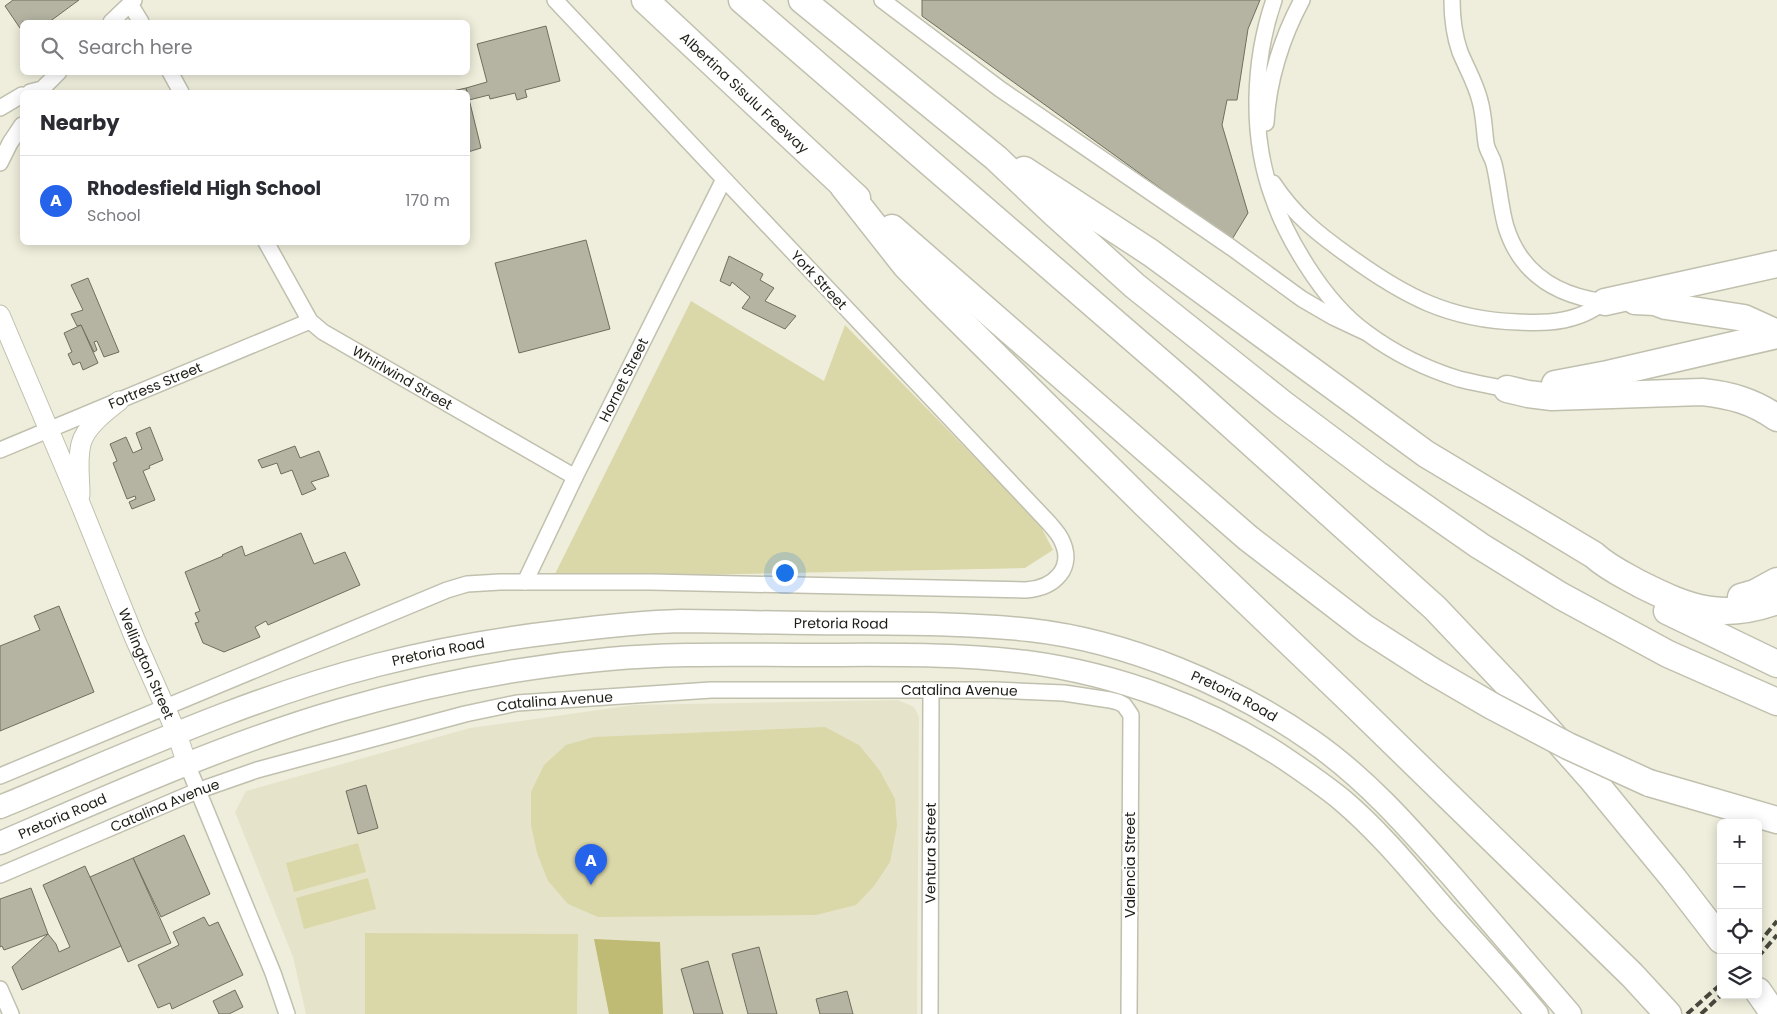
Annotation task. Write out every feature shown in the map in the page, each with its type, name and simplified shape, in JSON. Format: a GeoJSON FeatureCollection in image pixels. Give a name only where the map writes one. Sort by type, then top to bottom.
{"type":"FeatureCollection","features":[{"type":"Feature","properties":{"kind":"highway","name":"Albertina Sisulu Freeway"},"geometry":{"type":"LineString","coordinates":[[645,0],[843,186]]}},
{"type":"Feature","properties":{"kind":"highway"},"geometry":{"type":"LineString","coordinates":[[742,0],[1188,386],[1435,608],[1509,686],[1591,778],[1674,878],[1717,935]]}},
{"type":"Feature","properties":{"kind":"highway"},"geometry":{"type":"LineString","coordinates":[[802,0],[996,158],[1135,286],[1283,404],[1394,486],[1480,546],[1561,596],[1668,654],[1777,702]]}},
{"type":"Feature","properties":{"kind":"highway"},"geometry":{"type":"LineString","coordinates":[[996,158],[1032,174],[1151,253],[1426,454],[1594,555],[1613,570],[1659,593],[1694,607],[1726,612],[1747,610],[1777,601]]}},
{"type":"Feature","properties":{"kind":"highway"},"geometry":{"type":"LineString","coordinates":[[843,186],[1248,538],[1365,628],[1432,671],[1492,706],[1568,746],[1649,783],[1777,820]]}},
{"type":"Feature","properties":{"kind":"highway"},"geometry":{"type":"LineString","coordinates":[[843,186],[906,266],[938,299],[1178,536],[1351,701],[1632,975],[1668,1014]]}},
{"type":"Feature","properties":{"kind":"highway"},"geometry":{"type":"LineString","coordinates":[[1614,301],[1777,264]]}},
{"type":"Feature","properties":{"kind":"highway"},"geometry":{"type":"LineString","coordinates":[[1614,301],[1655,302],[1666,306],[1744,318],[1777,334]]}},
{"type":"Feature","properties":{"kind":"highway"},"geometry":{"type":"LineString","coordinates":[[1507,389],[1551,384],[1608,374],[1739,345],[1777,334]]}},
{"type":"Feature","properties":{"kind":"highway"},"geometry":{"type":"LineString","coordinates":[[1739,345],[1777,344]]}},
{"type":"Feature","properties":{"kind":"highway"},"geometry":{"type":"LineString","coordinates":[[1507,389],[1552,397],[1702,392],[1726,394],[1763,408],[1777,418]]}},
{"type":"Feature","properties":{"kind":"highway"},"geometry":{"type":"LineString","coordinates":[[1426,454],[1448,476],[1473,495],[1625,589],[1687,622],[1777,664]]}},
{"type":"Feature","properties":{"kind":"highway"},"geometry":{"type":"LineString","coordinates":[[1594,555],[1603,555],[1676,589],[1702,598],[1730,599],[1755,593],[1777,581]]}},
{"type":"Feature","properties":{"kind":"highway"},"geometry":{"type":"LineString","coordinates":[[1762,997],[1774,1014]]}},
{"type":"Feature","properties":{"kind":"main road","name":"Pretoria Road"},"geometry":{"type":"LineString","coordinates":[[0,806],[253,704],[375,666],[446,649],[611,625],[679,621],[976,625],[1034,630],[1083,639],[1130,651],[1210,682],[1271,714],[1310,739],[1370,786],[1402,818],[1570,1014]]}},
{"type":"Feature","properties":{"kind":"main road","name":"Pretoria Road"},"geometry":{"type":"LineString","coordinates":[[0,843],[187,764],[284,728],[386,698],[491,676],[612,659],[695,655],[882,655],[986,658],[1030,663],[1092,675],[1167,699],[1215,720],[1285,759],[1343,801],[1369,826],[1400,858],[1537,1014]]}},
{"type":"Feature","properties":{"kind":"main road"},"geometry":{"type":"LineString","coordinates":[[1515,988],[1525,1014]]}},
{"type":"Feature","properties":{"kind":"street","name":"York Street"},"geometry":{"type":"LineString","coordinates":[[525,582],[661,582],[1026,590],[1045,587],[1059,577],[1065,560],[1062,541],[1049,523],[554,0]]}},
{"type":"Feature","properties":{"kind":"street"},"geometry":{"type":"LineString","coordinates":[[882,0],[1000,89],[1232,248],[1302,299],[1333,317],[1365,332],[1398,353],[1457,378],[1507,389]]}},
{"type":"Feature","properties":{"kind":"street"},"geometry":{"type":"LineString","coordinates":[[1274,0],[1261,53],[1257,113],[1260,140],[1272,196],[1296,248],[1314,276],[1331,299],[1365,332]]}},
{"type":"Feature","properties":{"kind":"street"},"geometry":{"type":"LineString","coordinates":[[1302,0],[1292,18],[1281,48],[1272,84],[1267,112],[1265,167],[1286,201],[1308,226],[1386,282],[1417,300],[1440,309],[1478,319],[1539,323],[1562,321],[1580,316],[1614,301]]}},
{"type":"Feature","properties":{"kind":"street"},"geometry":{"type":"LineString","coordinates":[[1452,0],[1456,37],[1480,100],[1486,145],[1494,161],[1507,228],[1519,255],[1530,270],[1544,282],[1576,296],[1614,301]]}},
{"type":"Feature","properties":{"kind":"street"},"geometry":{"type":"LineString","coordinates":[[113,20],[132,2],[140,20]]}},
{"type":"Feature","properties":{"kind":"street"},"geometry":{"type":"LineString","coordinates":[[39,90],[56,75]]}},
{"type":"Feature","properties":{"kind":"street"},"geometry":{"type":"LineString","coordinates":[[172,75],[180,90]]}},
{"type":"Feature","properties":{"kind":"street"},"geometry":{"type":"LineString","coordinates":[[0,108],[20,96]]}},
{"type":"Feature","properties":{"kind":"street"},"geometry":{"type":"LineString","coordinates":[[0,163],[20,128]]}},
{"type":"Feature","properties":{"kind":"street","name":"Hornet Street"},"geometry":{"type":"LineString","coordinates":[[525,582],[724,179]]}},
{"type":"Feature","properties":{"kind":"street","name":"Whirlwind Street"},"geometry":{"type":"LineString","coordinates":[[268,245],[310,322],[336,340],[576,477]]}},
{"type":"Feature","properties":{"kind":"street","name":"Wellington Street"},"geometry":{"type":"LineString","coordinates":[[0,315],[80,503],[134,639],[177,734],[197,790],[273,973],[287,1014]]}},
{"type":"Feature","properties":{"kind":"street","name":"Fortress Street"},"geometry":{"type":"LineString","coordinates":[[0,450],[310,322]]}},
{"type":"Feature","properties":{"kind":"street"},"geometry":{"type":"LineString","coordinates":[[80,503],[79,453],[81,443],[90,428],[119,401]]}},
{"type":"Feature","properties":{"kind":"street"},"geometry":{"type":"LineString","coordinates":[[0,776],[455,586],[481,582],[525,582]]}},
{"type":"Feature","properties":{"kind":"street","name":"Catalina Avenue"},"geometry":{"type":"LineString","coordinates":[[0,875],[197,790],[256,770],[489,708],[517,703],[712,690],[995,690],[1064,693],[1118,702],[1128,709],[1130,715]]}},
{"type":"Feature","properties":{"kind":"street","name":"Ventura Street"},"geometry":{"type":"LineString","coordinates":[[930,1014],[931,690]]}},
{"type":"Feature","properties":{"kind":"street","name":"Valencia Street"},"geometry":{"type":"LineString","coordinates":[[1129,1014],[1130,715]]}},
{"type":"Feature","properties":{"kind":"street"},"geometry":{"type":"LineString","coordinates":[[0,989],[11,1014]]}},
{"type":"Feature","properties":{"kind":"shaded area"},"geometry":{"type":"Polygon","coordinates":[[[691,301],[824,381],[845,325],[1039,523],[1053,550],[1025,568],[553,578],[691,301]]]}},
{"type":"Feature","properties":{"kind":"shaded area"},"geometry":{"type":"Polygon","coordinates":[[[898,700],[914,707],[919,717],[917,1014],[306,1014],[293,957],[235,812],[246,791],[470,728],[634,705],[898,700]]]}},
{"type":"Feature","properties":{"kind":"shaded area"},"geometry":{"type":"Polygon","coordinates":[[[825,727],[859,745],[880,771],[895,799],[897,826],[890,862],[874,886],[856,905],[816,915],[598,917],[568,904],[548,881],[537,853],[531,825],[531,792],[544,765],[566,745],[594,737],[825,727]]]}},
{"type":"Feature","properties":{"kind":"shaded area"},"geometry":{"type":"Polygon","coordinates":[[[358,843],[366,872],[294,892],[286,863],[358,843]]]}},
{"type":"Feature","properties":{"kind":"shaded area"},"geometry":{"type":"Polygon","coordinates":[[[368,878],[376,909],[304,929],[296,898],[368,878]]]}},
{"type":"Feature","properties":{"kind":"shaded area"},"geometry":{"type":"Polygon","coordinates":[[[365,933],[578,934],[577,1014],[365,1014],[365,933]]]}},
{"type":"Feature","properties":{"kind":"shaded area"},"geometry":{"type":"Polygon","coordinates":[[[594,939],[660,942],[663,1014],[609,1014],[594,939]]]}},
{"type":"Feature","properties":{"kind":"building"},"geometry":{"type":"Polygon","coordinates":[[[13,0],[79,0],[52,20],[20,20],[20,28],[5,6],[13,0]]]}},
{"type":"Feature","properties":{"kind":"building"},"geometry":{"type":"Polygon","coordinates":[[[922,0],[1260,0],[1248,29],[1237,100],[1227,100],[1222,125],[1248,213],[1231,241],[922,16],[922,0]]]}},
{"type":"Feature","properties":{"kind":"building"},"geometry":{"type":"Polygon","coordinates":[[[546,26],[560,81],[525,90],[527,97],[517,100],[515,93],[490,99],[489,95],[470,100],[470,90],[466,90],[466,88],[487,82],[477,44],[546,26]]]}},
{"type":"Feature","properties":{"kind":"building"},"geometry":{"type":"Polygon","coordinates":[[[470,103],[481,148],[470,151],[470,103]]]}},
{"type":"Feature","properties":{"kind":"building"},"geometry":{"type":"Polygon","coordinates":[[[586,240],[610,329],[519,353],[495,263],[586,240]]]}},
{"type":"Feature","properties":{"kind":"building"},"geometry":{"type":"Polygon","coordinates":[[[729,256],[763,274],[760,280],[774,288],[765,301],[796,316],[785,329],[742,308],[750,297],[732,282],[730,286],[720,281],[729,256]]]}},
{"type":"Feature","properties":{"kind":"building"},"geometry":{"type":"Polygon","coordinates":[[[88,278],[119,352],[104,357],[97,341],[94,342],[97,350],[94,352],[81,325],[77,326],[71,314],[83,310],[71,285],[88,278]]]}},
{"type":"Feature","properties":{"kind":"building"},"geometry":{"type":"Polygon","coordinates":[[[81,325],[98,363],[83,370],[80,362],[73,365],[68,354],[72,352],[64,333],[81,325]]]}},
{"type":"Feature","properties":{"kind":"building"},"geometry":{"type":"Polygon","coordinates":[[[150,427],[163,460],[143,471],[155,500],[132,509],[129,502],[136,499],[135,496],[127,499],[113,463],[117,461],[110,444],[126,437],[133,453],[142,449],[136,433],[150,427]]]}},
{"type":"Feature","properties":{"kind":"building"},"geometry":{"type":"Polygon","coordinates":[[[295,446],[300,458],[319,451],[329,476],[311,482],[316,489],[302,495],[292,470],[281,474],[277,463],[262,468],[258,460],[295,446]]]}},
{"type":"Feature","properties":{"kind":"building"},"geometry":{"type":"Polygon","coordinates":[[[301,533],[314,564],[345,552],[360,585],[268,625],[266,621],[255,627],[260,637],[224,652],[203,643],[195,623],[199,622],[195,613],[200,611],[185,572],[242,546],[245,556],[301,533]]]}},
{"type":"Feature","properties":{"kind":"building"},"geometry":{"type":"Polygon","coordinates":[[[59,606],[94,692],[0,731],[0,646],[40,630],[34,616],[59,606]]]}},
{"type":"Feature","properties":{"kind":"building"},"geometry":{"type":"Polygon","coordinates":[[[366,785],[378,828],[358,834],[346,791],[366,785]]]}},
{"type":"Feature","properties":{"kind":"building"},"geometry":{"type":"Polygon","coordinates":[[[184,835],[210,894],[161,917],[133,858],[184,835]]]}},
{"type":"Feature","properties":{"kind":"building"},"geometry":{"type":"Polygon","coordinates":[[[133,858],[171,943],[128,962],[90,877],[133,858]]]}},
{"type":"Feature","properties":{"kind":"building"},"geometry":{"type":"Polygon","coordinates":[[[85,866],[121,946],[22,990],[12,967],[48,934],[56,944],[59,952],[70,947],[43,885],[85,866]]]}},
{"type":"Feature","properties":{"kind":"building"},"geometry":{"type":"Polygon","coordinates":[[[31,888],[48,934],[4,950],[2,946],[0,947],[0,899],[31,888]]]}},
{"type":"Feature","properties":{"kind":"building"},"geometry":{"type":"Polygon","coordinates":[[[204,917],[209,926],[218,922],[243,975],[172,1009],[170,1003],[158,1008],[138,965],[179,945],[173,932],[204,917]]]}},
{"type":"Feature","properties":{"kind":"building"},"geometry":{"type":"Polygon","coordinates":[[[759,947],[777,1014],[748,1014],[732,954],[759,947]]]}},
{"type":"Feature","properties":{"kind":"building"},"geometry":{"type":"Polygon","coordinates":[[[708,961],[723,1014],[694,1014],[681,969],[708,961]]]}},
{"type":"Feature","properties":{"kind":"building"},"geometry":{"type":"Polygon","coordinates":[[[235,990],[243,1007],[229,1014],[219,1014],[213,1001],[235,990]]]}},
{"type":"Feature","properties":{"kind":"building"},"geometry":{"type":"Polygon","coordinates":[[[847,991],[853,1014],[820,1014],[816,999],[847,991]]]}},
{"type":"Feature","properties":{"kind":"railway"},"geometry":{"type":"LineString","coordinates":[[1762,939],[1777,921]]}},
{"type":"Feature","properties":{"kind":"railway"},"geometry":{"type":"LineString","coordinates":[[1761,954],[1777,935]]}},
{"type":"Feature","properties":{"kind":"railway"},"geometry":{"type":"LineString","coordinates":[[1687,1014],[1717,988]]}},
{"type":"Feature","properties":{"kind":"railway"},"geometry":{"type":"LineString","coordinates":[[1701,1014],[1717,999]]}},
{"type":"Feature","properties":{"kind":"place","name":"Rhodesfield High School"},"geometry":{"type":"Point","coordinates":[591,885]}}]}
